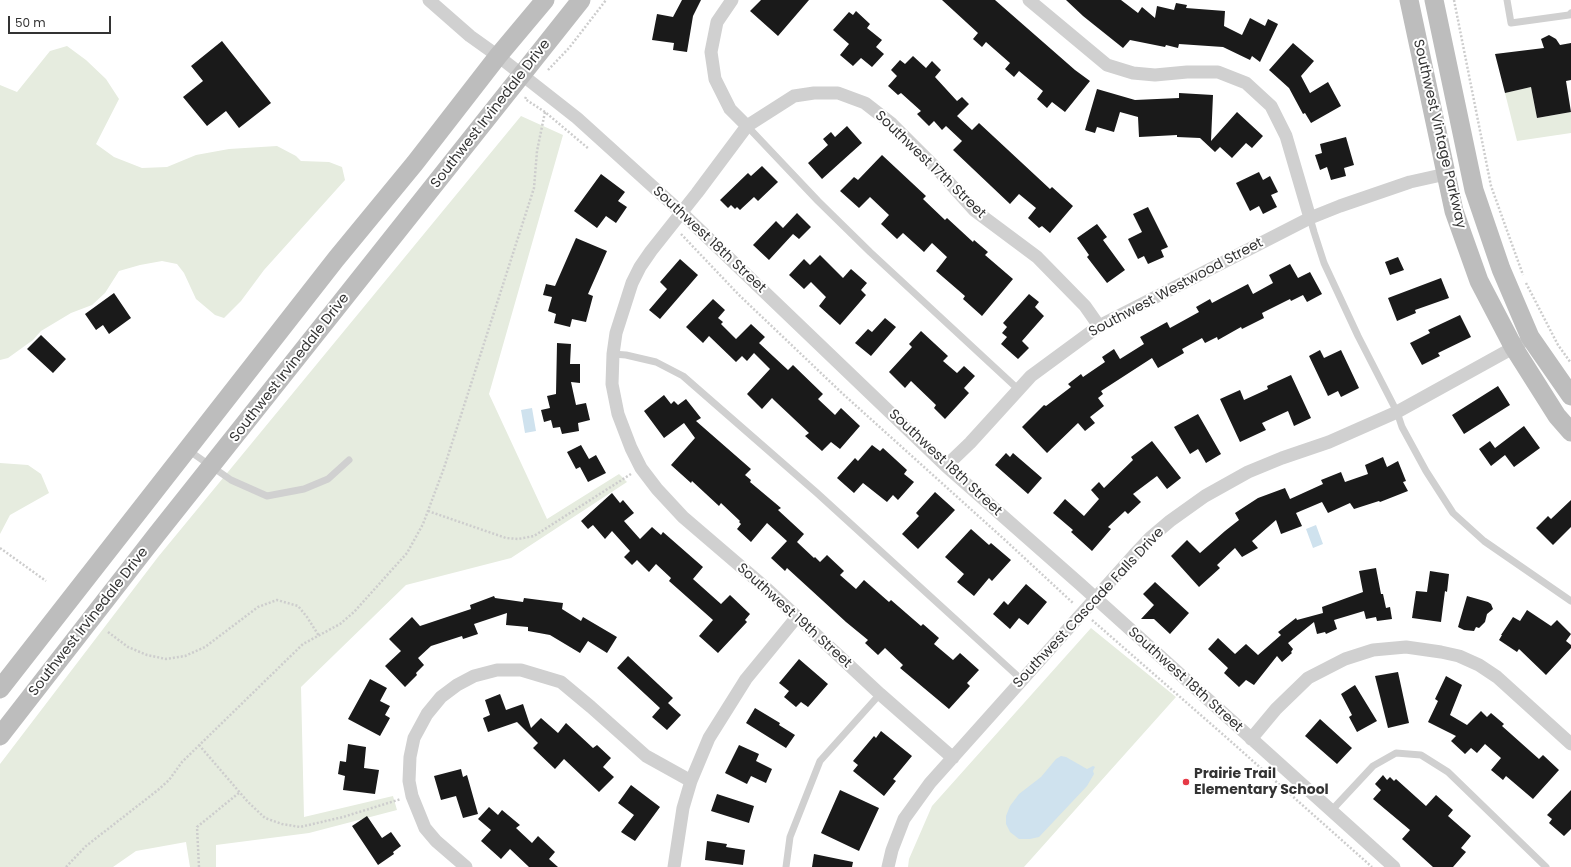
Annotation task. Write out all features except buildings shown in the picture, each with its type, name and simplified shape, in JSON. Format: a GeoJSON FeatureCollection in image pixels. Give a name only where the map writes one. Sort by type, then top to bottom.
{"type":"FeatureCollection","features":[{"type":"Feature","properties":{"kind":"main road","name":"Southwest Irvinedale Drive"},"geometry":{"type":"LineString","coordinates":[[0,689],[336,259],[415,163],[498,56],[545,0]]}},
{"type":"Feature","properties":{"kind":"main road","name":"Southwest Irvinedale Drive"},"geometry":{"type":"LineString","coordinates":[[0,736],[157,534],[528,79],[581,0]]}},
{"type":"Feature","properties":{"kind":"main road","name":"Southwest Vintage Parkway"},"geometry":{"type":"LineString","coordinates":[[1409,0],[1454,211],[1479,281],[1514,348],[1557,416],[1571,432]]}},
{"type":"Feature","properties":{"kind":"main road","name":"Southwest Vintage Parkway"},"geometry":{"type":"LineString","coordinates":[[1434,0],[1474,190],[1501,269],[1530,337],[1571,396]]}},
{"type":"Feature","properties":{"kind":"main road"},"geometry":{"type":"LineString","coordinates":[[13,673],[36,690]]}},
{"type":"Feature","properties":{"kind":"street","name":"Southwest 18th Street"},"geometry":{"type":"LineString","coordinates":[[429,0],[470,36],[577,118],[682,213],[946,466],[1394,867]]}},
{"type":"Feature","properties":{"kind":"street"},"geometry":{"type":"LineString","coordinates":[[732,0],[717,22],[711,52],[715,79],[730,109],[747,126]]}},
{"type":"Feature","properties":{"kind":"street"},"geometry":{"type":"LineString","coordinates":[[1029,0],[1107,66],[1132,74],[1155,75],[1187,72],[1218,72],[1246,83],[1271,106],[1286,136],[1310,218]]}},
{"type":"Feature","properties":{"kind":"street","name":"Southwest 17th Street"},"geometry":{"type":"LineString","coordinates":[[747,126],[794,96],[814,93],[838,93],[865,103],[892,124],[938,170],[974,210],[1037,257],[1085,306],[1099,326]]}},
{"type":"Feature","properties":{"kind":"street","name":"Southwest 19th Street"},"geometry":{"type":"LineString","coordinates":[[747,126],[682,213],[651,251],[640,267],[632,284],[616,333],[612,354],[612,384],[618,414],[631,448],[641,468],[657,489],[683,517],[767,589],[796,618],[953,758]]}},
{"type":"Feature","properties":{"kind":"street","name":"Southwest Westwood Street"},"geometry":{"type":"LineString","coordinates":[[946,466],[970,444],[1031,376],[1099,326],[1310,218],[1410,182],[1446,174]]}},
{"type":"Feature","properties":{"kind":"street","name":"Southwest Cascade Falls Drive"},"geometry":{"type":"LineString","coordinates":[[888,867],[892,850],[904,819],[930,783],[1150,538],[1170,521],[1205,496],[1248,472],[1282,458],[1329,442],[1397,412],[1514,348],[1530,337]]}},
{"type":"Feature","properties":{"kind":"street"},"geometry":{"type":"LineString","coordinates":[[674,867],[683,808],[691,781],[709,738],[746,679],[796,618]]}},
{"type":"Feature","properties":{"kind":"street"},"geometry":{"type":"LineString","coordinates":[[1251,739],[1264,725],[1276,708],[1308,678],[1345,659],[1374,650],[1406,647],[1459,656],[1479,665],[1497,677],[1571,744]]}},
{"type":"Feature","properties":{"kind":"street"},"geometry":{"type":"LineString","coordinates":[[466,867],[436,841],[425,828],[412,796],[409,781],[410,758],[414,738],[427,714],[441,698],[457,685],[474,676],[497,670],[521,670],[561,682],[646,756],[691,781]]}},
{"type":"Feature","properties":{"kind":"lane"},"geometry":{"type":"LineString","coordinates":[[1507,0],[1511,23],[1569,15],[1571,13]]}},
{"type":"Feature","properties":{"kind":"lane"},"geometry":{"type":"LineString","coordinates":[[747,126],[818,202],[1019,390]]}},
{"type":"Feature","properties":{"kind":"lane"},"geometry":{"type":"LineString","coordinates":[[1310,218],[1324,263],[1358,336],[1397,412],[1402,427],[1426,471],[1453,513],[1484,541],[1571,600]]}},
{"type":"Feature","properties":{"kind":"lane"},"geometry":{"type":"LineString","coordinates":[[612,354],[626,355],[656,362],[683,376],[817,493],[1022,680]]}},
{"type":"Feature","properties":{"kind":"lane"},"geometry":{"type":"LineString","coordinates":[[188,450],[231,480],[268,496],[304,489],[328,479],[349,460]]}},
{"type":"Feature","properties":{"kind":"lane"},"geometry":{"type":"LineString","coordinates":[[786,867],[790,837],[820,761],[880,694]]}},
{"type":"Feature","properties":{"kind":"lane"},"geometry":{"type":"LineString","coordinates":[[1331,811],[1373,766],[1396,753],[1421,755],[1448,772],[1546,867]]}},
{"type":"Feature","properties":{"kind":"path"},"geometry":{"type":"LineString","coordinates":[[528,79],[569,48],[606,0]]}},
{"type":"Feature","properties":{"kind":"path"},"geometry":{"type":"LineString","coordinates":[[1454,0],[1491,186],[1524,279],[1558,345],[1571,363]]}},
{"type":"Feature","properties":{"kind":"path"},"geometry":{"type":"LineString","coordinates":[[66,867],[86,846],[169,780],[182,762],[303,644],[340,624],[390,574],[407,553],[423,524],[444,468],[534,188],[537,151],[545,112]]}},
{"type":"Feature","properties":{"kind":"path"},"geometry":{"type":"LineString","coordinates":[[428,511],[506,538],[518,539],[534,536],[641,468]]}},
{"type":"Feature","properties":{"kind":"path"},"geometry":{"type":"LineString","coordinates":[[0,548],[46,582]]}},
{"type":"Feature","properties":{"kind":"path"},"geometry":{"type":"LineString","coordinates":[[108,632],[128,648],[147,655],[166,659],[185,656],[205,647],[258,607],[277,600],[298,606],[307,616],[319,636]]}},
{"type":"Feature","properties":{"kind":"path"},"geometry":{"type":"LineString","coordinates":[[199,745],[265,818],[282,824],[300,827],[343,817],[412,796]]}},
{"type":"Feature","properties":{"kind":"path"},"geometry":{"type":"LineString","coordinates":[[199,867],[197,827],[240,792]]}},
{"type":"Feature","properties":{"kind":"shaded area"},"geometry":{"type":"Polygon","coordinates":[[[67,46],[86,60],[106,79],[119,99],[96,144],[114,157],[142,168],[167,167],[196,155],[229,149],[277,146],[296,156],[301,161],[329,162],[342,167],[345,180],[264,270],[241,301],[224,318],[215,315],[196,299],[184,273],[177,264],[162,261],[140,265],[119,271],[105,293],[92,305],[71,313],[41,331],[33,340],[8,358],[0,360],[0,85],[17,92],[50,51],[67,46]]]}},
{"type":"Feature","properties":{"kind":"shaded area"},"geometry":{"type":"Polygon","coordinates":[[[1531,87],[1537,118],[1571,112],[1571,133],[1517,141],[1505,93],[1531,87]]]}},
{"type":"Feature","properties":{"kind":"shaded area"},"geometry":{"type":"Polygon","coordinates":[[[521,116],[563,135],[489,394],[547,519],[619,474],[627,482],[511,558],[406,585],[301,687],[304,817],[393,796],[397,810],[309,833],[216,845],[216,867],[190,867],[186,842],[136,851],[113,867],[0,867],[0,764],[158,557],[521,116]]]}},
{"type":"Feature","properties":{"kind":"shaded area"},"geometry":{"type":"Polygon","coordinates":[[[0,463],[28,465],[41,474],[49,493],[10,515],[0,534],[0,463]]]}},
{"type":"Feature","properties":{"kind":"shaded area"},"geometry":{"type":"Polygon","coordinates":[[[1091,628],[1176,697],[1024,867],[908,867],[909,859],[932,806],[1091,628]]]}},
{"type":"Feature","properties":{"kind":"water"},"geometry":{"type":"Polygon","coordinates":[[[532,408],[536,431],[525,433],[521,410],[532,408]]]}},
{"type":"Feature","properties":{"kind":"water"},"geometry":{"type":"Polygon","coordinates":[[[1316,525],[1323,544],[1313,548],[1306,529],[1316,525]]]}},
{"type":"Feature","properties":{"kind":"water"},"geometry":{"type":"Polygon","coordinates":[[[1061,756],[1066,757],[1087,769],[1093,766],[1095,767],[1093,771],[1094,774],[1087,786],[1039,837],[1019,839],[1010,832],[1006,824],[1006,816],[1010,806],[1019,794],[1041,777],[1056,759],[1061,756]]]}},
{"type":"Feature","properties":{"kind":"place","name":"Prairie Trail Elementary School"},"geometry":{"type":"Point","coordinates":[1186,782]}}]}
